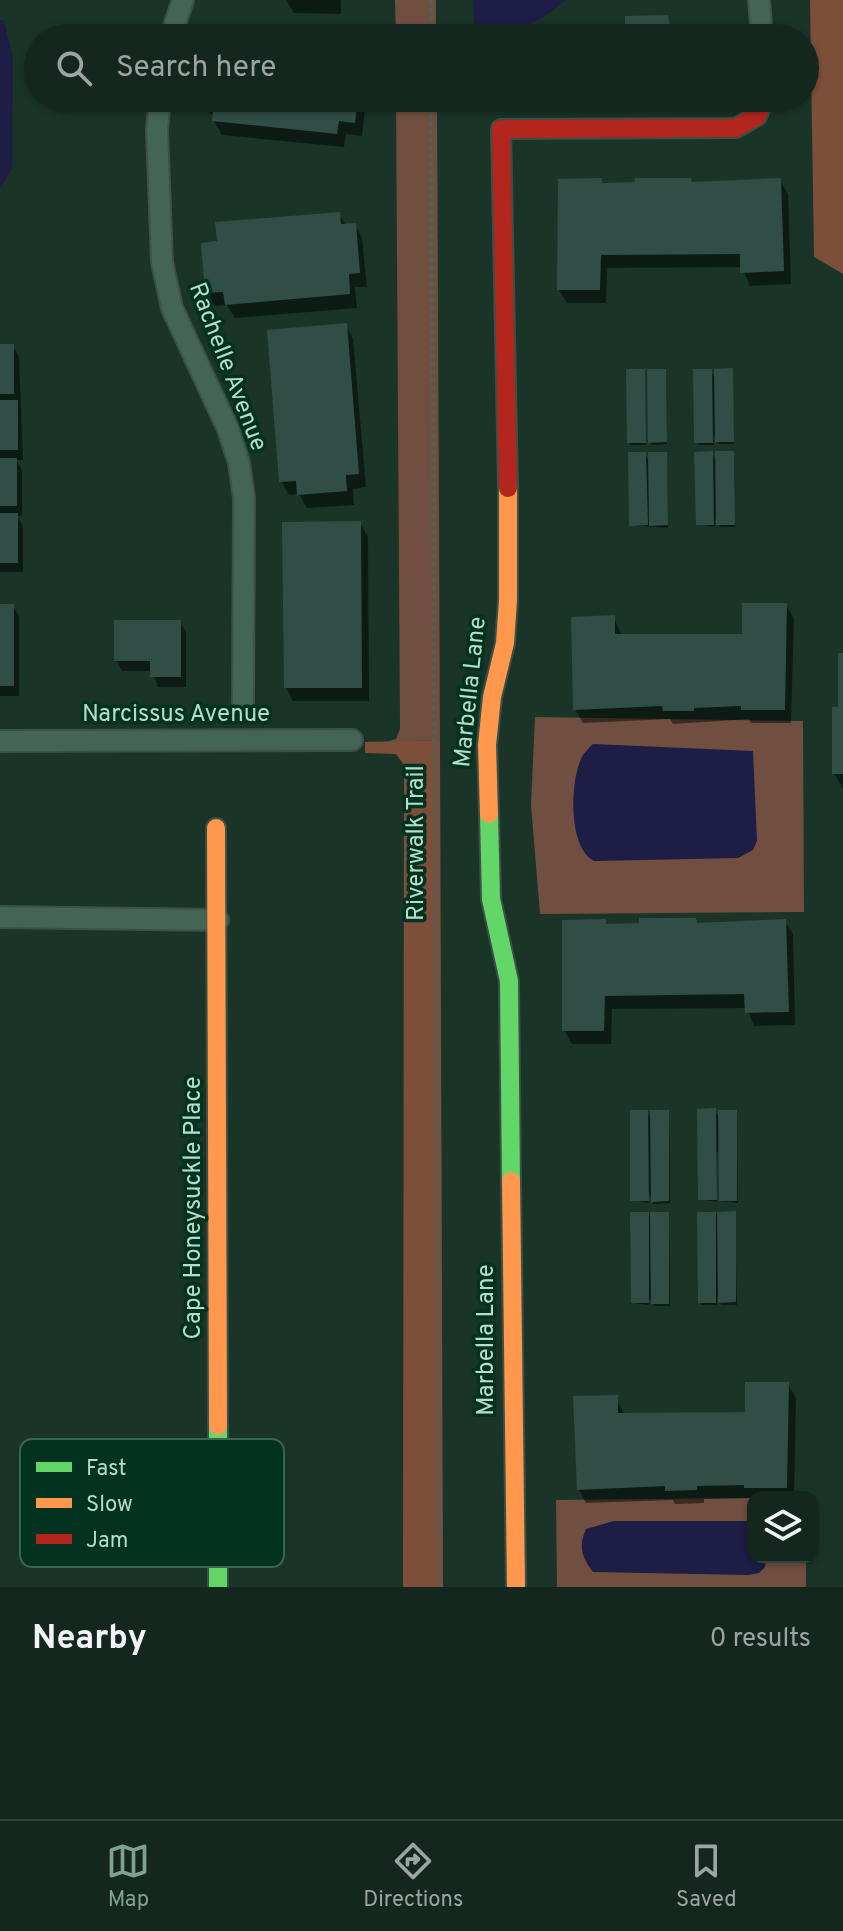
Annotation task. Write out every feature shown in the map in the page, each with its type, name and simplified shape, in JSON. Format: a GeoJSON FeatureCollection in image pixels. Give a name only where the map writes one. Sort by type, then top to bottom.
{"type":"FeatureCollection","features":[{"type":"Feature","properties":{"kind":"street"},"geometry":{"type":"LineString","coordinates":[[175,24],[183,0]]}},
{"type":"Feature","properties":{"kind":"street"},"geometry":{"type":"LineString","coordinates":[[759,0],[761,24]]}},
{"type":"Feature","properties":{"kind":"street","name":"Rachelle Avenue"},"geometry":{"type":"LineString","coordinates":[[159,112],[162,262],[172,308],[228,429],[239,463],[244,498],[243,704]]}},
{"type":"Feature","properties":{"kind":"street","name":"Marbella Lane"},"geometry":{"type":"LineString","coordinates":[[516,1587],[509,981],[491,899],[487,745],[492,697],[505,643],[508,600],[507,315],[501,129],[736,128],[759,112]]}},
{"type":"Feature","properties":{"kind":"street","name":"Narcissus Avenue"},"geometry":{"type":"LineString","coordinates":[[0,741],[352,740]]}},
{"type":"Feature","properties":{"kind":"street","name":"Cape Honeysuckle Place"},"geometry":{"type":"LineString","coordinates":[[216,828],[218,1439]]}},
{"type":"Feature","properties":{"kind":"street"},"geometry":{"type":"LineString","coordinates":[[0,917],[218,920]]}},
{"type":"Feature","properties":{"kind":"path"},"geometry":{"type":"LineString","coordinates":[[431,0],[431,24]]}},
{"type":"Feature","properties":{"kind":"path","name":"Riverwalk Trail"},"geometry":{"type":"LineString","coordinates":[[431,112],[439,1587]]}},
{"type":"Feature","properties":{"kind":"shaded area"},"geometry":{"type":"Polygon","coordinates":[[[395,0],[436,0],[436,24],[396,24],[395,0]]]}},
{"type":"Feature","properties":{"kind":"shaded area"},"geometry":{"type":"Polygon","coordinates":[[[473,0],[565,0],[528,24],[474,24],[473,0]]]}},
{"type":"Feature","properties":{"kind":"shaded area"},"geometry":{"type":"Polygon","coordinates":[[[810,0],[843,0],[843,274],[814,257],[812,112],[819,112],[819,24],[810,24],[810,0]]]}},
{"type":"Feature","properties":{"kind":"shaded area"},"geometry":{"type":"Polygon","coordinates":[[[0,20],[4,21],[13,59],[12,168],[0,189],[0,20]]]}},
{"type":"Feature","properties":{"kind":"shaded area"},"geometry":{"type":"Polygon","coordinates":[[[396,112],[437,112],[440,740],[386,742],[396,739],[400,729],[396,112]]]}},
{"type":"Feature","properties":{"kind":"shaded area"},"geometry":{"type":"Polygon","coordinates":[[[535,717],[803,721],[804,912],[540,914],[531,805],[535,717]]]}},
{"type":"Feature","properties":{"kind":"shaded area"},"geometry":{"type":"Polygon","coordinates":[[[440,740],[443,1587],[403,1587],[404,765],[396,754],[365,753],[365,742],[440,740]]]}},
{"type":"Feature","properties":{"kind":"shaded area"},"geometry":{"type":"Polygon","coordinates":[[[593,744],[753,751],[757,841],[753,850],[738,858],[594,861],[579,843],[573,798],[581,759],[593,744]]]}},
{"type":"Feature","properties":{"kind":"shaded area"},"geometry":{"type":"Polygon","coordinates":[[[747,1498],[747,1563],[806,1563],[806,1587],[557,1587],[556,1500],[747,1498]]]}},
{"type":"Feature","properties":{"kind":"shaded area"},"geometry":{"type":"Polygon","coordinates":[[[614,1521],[747,1521],[747,1563],[765,1563],[765,1567],[759,1573],[748,1575],[593,1572],[582,1552],[586,1529],[614,1521]]]}},
{"type":"Feature","properties":{"kind":"building"},"geometry":{"type":"Polygon","coordinates":[[[668,15],[670,24],[625,24],[625,16],[668,15]]]}},
{"type":"Feature","properties":{"kind":"building"},"geometry":{"type":"Polygon","coordinates":[[[213,112],[356,112],[355,123],[339,121],[337,134],[212,121],[213,112]]]}},
{"type":"Feature","properties":{"kind":"building"},"geometry":{"type":"Polygon","coordinates":[[[602,178],[602,183],[635,182],[634,178],[691,178],[692,182],[781,178],[784,271],[740,273],[740,254],[601,255],[600,290],[557,290],[558,179],[602,178]]]}},
{"type":"Feature","properties":{"kind":"building"},"geometry":{"type":"Polygon","coordinates":[[[340,212],[341,224],[356,223],[360,273],[349,274],[350,294],[225,305],[223,292],[205,293],[201,243],[217,241],[215,222],[340,212]]]}},
{"type":"Feature","properties":{"kind":"building"},"geometry":{"type":"Polygon","coordinates":[[[347,323],[359,474],[346,475],[347,491],[297,495],[296,481],[279,482],[267,330],[347,323]]]}},
{"type":"Feature","properties":{"kind":"building"},"geometry":{"type":"Polygon","coordinates":[[[0,344],[14,344],[14,394],[0,394],[0,344]]]}},
{"type":"Feature","properties":{"kind":"building"},"geometry":{"type":"Polygon","coordinates":[[[733,368],[734,442],[715,442],[714,369],[733,368]]]}},
{"type":"Feature","properties":{"kind":"building"},"geometry":{"type":"Polygon","coordinates":[[[626,369],[645,369],[646,443],[627,443],[626,369]]]}},
{"type":"Feature","properties":{"kind":"building"},"geometry":{"type":"Polygon","coordinates":[[[647,369],[666,369],[667,442],[648,443],[647,369]]]}},
{"type":"Feature","properties":{"kind":"building"},"geometry":{"type":"Polygon","coordinates":[[[693,369],[712,369],[713,443],[694,443],[693,369]]]}},
{"type":"Feature","properties":{"kind":"building"},"geometry":{"type":"Polygon","coordinates":[[[0,400],[18,400],[18,450],[0,450],[0,400]]]}},
{"type":"Feature","properties":{"kind":"building"},"geometry":{"type":"Polygon","coordinates":[[[713,451],[714,525],[696,525],[694,452],[713,451]]]}},
{"type":"Feature","properties":{"kind":"building"},"geometry":{"type":"Polygon","coordinates":[[[715,451],[734,451],[735,525],[716,525],[715,451]]]}},
{"type":"Feature","properties":{"kind":"building"},"geometry":{"type":"Polygon","coordinates":[[[628,452],[646,452],[648,525],[629,526],[628,452]]]}},
{"type":"Feature","properties":{"kind":"building"},"geometry":{"type":"Polygon","coordinates":[[[648,452],[667,452],[668,525],[649,526],[648,452]]]}},
{"type":"Feature","properties":{"kind":"building"},"geometry":{"type":"Polygon","coordinates":[[[0,458],[17,458],[17,506],[0,506],[0,458]]]}},
{"type":"Feature","properties":{"kind":"building"},"geometry":{"type":"Polygon","coordinates":[[[0,513],[18,513],[18,563],[0,563],[0,513]]]}},
{"type":"Feature","properties":{"kind":"building"},"geometry":{"type":"Polygon","coordinates":[[[361,521],[362,688],[284,688],[282,522],[361,521]]]}},
{"type":"Feature","properties":{"kind":"building"},"geometry":{"type":"Polygon","coordinates":[[[742,603],[787,603],[785,710],[741,710],[741,706],[663,711],[662,706],[573,710],[571,617],[615,615],[615,634],[742,634],[742,603]]]}},
{"type":"Feature","properties":{"kind":"building"},"geometry":{"type":"Polygon","coordinates":[[[0,604],[14,604],[14,686],[0,686],[0,604]]]}},
{"type":"Feature","properties":{"kind":"building"},"geometry":{"type":"Polygon","coordinates":[[[114,620],[181,620],[181,677],[150,677],[150,661],[114,661],[114,620]]]}},
{"type":"Feature","properties":{"kind":"building"},"geometry":{"type":"Polygon","coordinates":[[[838,653],[843,653],[843,774],[832,774],[832,707],[838,707],[838,653]]]}},
{"type":"Feature","properties":{"kind":"building"},"geometry":{"type":"Polygon","coordinates":[[[639,918],[696,918],[697,923],[786,919],[789,1012],[745,1013],[744,994],[605,996],[604,1031],[562,1031],[562,920],[606,919],[606,924],[639,923],[639,918]]]}},
{"type":"Feature","properties":{"kind":"building"},"geometry":{"type":"Polygon","coordinates":[[[716,1108],[717,1200],[698,1200],[697,1109],[716,1108]]]}},
{"type":"Feature","properties":{"kind":"building"},"geometry":{"type":"Polygon","coordinates":[[[630,1110],[648,1110],[649,1201],[630,1201],[630,1110]]]}},
{"type":"Feature","properties":{"kind":"building"},"geometry":{"type":"Polygon","coordinates":[[[650,1110],[669,1110],[669,1201],[651,1202],[650,1110]]]}},
{"type":"Feature","properties":{"kind":"building"},"geometry":{"type":"Polygon","coordinates":[[[718,1110],[737,1110],[737,1201],[719,1201],[718,1110]]]}},
{"type":"Feature","properties":{"kind":"building"},"geometry":{"type":"Polygon","coordinates":[[[736,1211],[736,1302],[718,1303],[717,1212],[736,1211]]]}},
{"type":"Feature","properties":{"kind":"building"},"geometry":{"type":"Polygon","coordinates":[[[630,1212],[649,1212],[649,1303],[631,1303],[630,1212]]]}},
{"type":"Feature","properties":{"kind":"building"},"geometry":{"type":"Polygon","coordinates":[[[650,1212],[669,1212],[669,1304],[651,1304],[650,1212]]]}},
{"type":"Feature","properties":{"kind":"building"},"geometry":{"type":"Polygon","coordinates":[[[697,1212],[716,1212],[716,1303],[698,1303],[697,1212]]]}},
{"type":"Feature","properties":{"kind":"building"},"geometry":{"type":"Polygon","coordinates":[[[745,1382],[789,1382],[787,1488],[744,1488],[744,1485],[697,1486],[697,1490],[665,1491],[665,1486],[577,1490],[573,1396],[618,1395],[618,1413],[745,1412],[745,1382]]]}},
{"type":"Feature","properties":{"kind":"traffic: fast"},"geometry":{"type":"LineString","coordinates":[[489,814],[491,899],[509,981],[511,1181]]}},
{"type":"Feature","properties":{"kind":"traffic: fast"},"geometry":{"type":"LineString","coordinates":[[218,1426],[218,1439]]}},
{"type":"Feature","properties":{"kind":"traffic: fast"},"geometry":{"type":"LineString","coordinates":[[218,1567],[218,1587]]}},
{"type":"Feature","properties":{"kind":"traffic: slow"},"geometry":{"type":"LineString","coordinates":[[489,814],[487,745],[492,697],[505,643],[508,600],[508,488]]}},
{"type":"Feature","properties":{"kind":"traffic: slow"},"geometry":{"type":"LineString","coordinates":[[216,828],[218,1426]]}},
{"type":"Feature","properties":{"kind":"traffic: slow"},"geometry":{"type":"LineString","coordinates":[[511,1181],[516,1587]]}},
{"type":"Feature","properties":{"kind":"traffic: jam"},"geometry":{"type":"LineString","coordinates":[[508,488],[501,129],[736,128],[759,112]]}}]}
